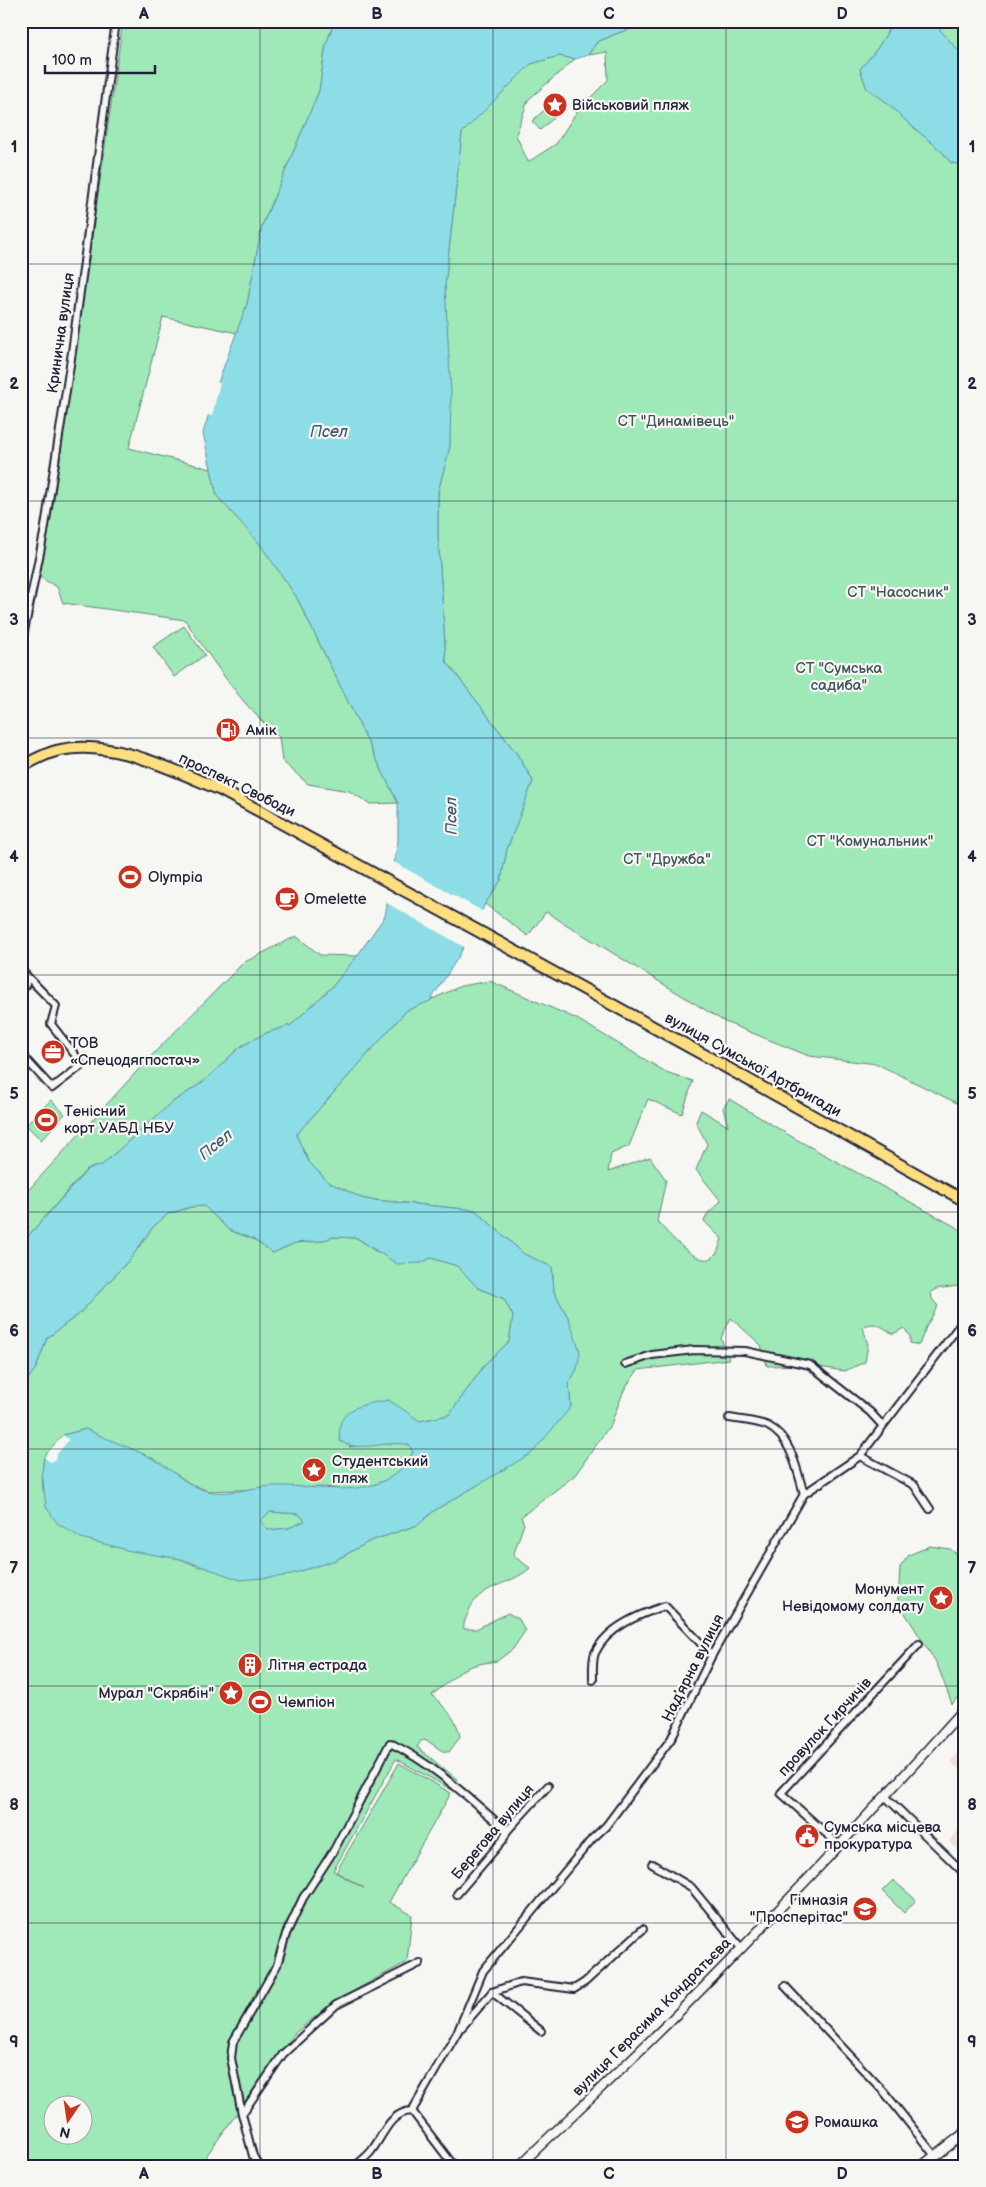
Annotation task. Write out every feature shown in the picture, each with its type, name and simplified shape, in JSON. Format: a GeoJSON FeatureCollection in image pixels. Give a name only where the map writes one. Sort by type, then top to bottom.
{"type":"FeatureCollection","features":[{"type":"Feature","properties":{"kind":"main road","name":"проспект Свободи"},"geometry":{"type":"LineString","coordinates":[[21,767],[48,754],[70,749],[97,749],[142,758],[221,790],[526,958]]}},
{"type":"Feature","properties":{"kind":"main road","name":"вулиця Сумської Артбригади"},"geometry":{"type":"LineString","coordinates":[[526,958],[965,1201]]}},
{"type":"Feature","properties":{"kind":"main road"},"geometry":{"type":"LineString","coordinates":[[922,2166],[965,2133]]}},
{"type":"Feature","properties":{"kind":"street","name":"Кринична вулиця"},"geometry":{"type":"LineString","coordinates":[[21,646],[23,618],[44,533],[72,352],[116,21]]}},
{"type":"Feature","properties":{"kind":"street"},"geometry":{"type":"LineString","coordinates":[[21,992],[26,984],[23,972]]}},
{"type":"Feature","properties":{"kind":"street"},"geometry":{"type":"LineString","coordinates":[[21,1054],[52,1088],[81,1066],[79,1060],[51,1024],[56,1006],[23,972]]}},
{"type":"Feature","properties":{"kind":"street","name":"Надʼярна вулиця"},"geometry":{"type":"LineString","coordinates":[[412,2111],[458,2031],[483,1971],[592,1839],[606,1826],[671,1739],[712,1655],[804,1494],[860,1456],[959,1326]]}},
{"type":"Feature","properties":{"kind":"street"},"geometry":{"type":"LineString","coordinates":[[626,1364],[652,1355],[694,1350],[744,1351],[810,1365],[870,1412],[882,1425]]}},
{"type":"Feature","properties":{"kind":"street"},"geometry":{"type":"LineString","coordinates":[[729,1418],[767,1425],[780,1434],[790,1449],[804,1494]]}},
{"type":"Feature","properties":{"kind":"street"},"geometry":{"type":"LineString","coordinates":[[860,1456],[914,1486],[930,1509]]}},
{"type":"Feature","properties":{"kind":"street"},"geometry":{"type":"LineString","coordinates":[[593,1680],[595,1653],[607,1638],[635,1616],[665,1606],[712,1655]]}},
{"type":"Feature","properties":{"kind":"street","name":"провулок Гирчичів"},"geometry":{"type":"LineString","coordinates":[[839,1845],[782,1793],[918,1644]]}},
{"type":"Feature","properties":{"kind":"street","name":"вулиця Герасима Кондратьєва"},"geometry":{"type":"LineString","coordinates":[[519,2166],[668,2023],[839,1845],[965,1708]]}},
{"type":"Feature","properties":{"kind":"street"},"geometry":{"type":"LineString","coordinates":[[258,2166],[253,2156],[242,2114],[231,2058],[233,2042],[277,1965],[286,1934],[303,1898],[334,1850],[390,1743],[407,1751],[456,1787],[507,1831]]}},
{"type":"Feature","properties":{"kind":"street","name":"Берегова вулиця"},"geometry":{"type":"LineString","coordinates":[[457,1894],[502,1840],[507,1831],[548,1786]]}},
{"type":"Feature","properties":{"kind":"street"},"geometry":{"type":"LineString","coordinates":[[885,1796],[965,1874]]}},
{"type":"Feature","properties":{"kind":"street"},"geometry":{"type":"LineString","coordinates":[[652,1864],[692,1887],[741,1948]]}},
{"type":"Feature","properties":{"kind":"street"},"geometry":{"type":"LineString","coordinates":[[492,1992],[522,1982],[574,1989],[585,1982],[643,1930]]}},
{"type":"Feature","properties":{"kind":"street"},"geometry":{"type":"LineString","coordinates":[[242,2114],[283,2054],[336,2005],[420,1963]]}},
{"type":"Feature","properties":{"kind":"street"},"geometry":{"type":"LineString","coordinates":[[784,1986],[885,2093],[935,2156]]}},
{"type":"Feature","properties":{"kind":"street"},"geometry":{"type":"LineString","coordinates":[[492,1992],[541,2031]]}},
{"type":"Feature","properties":{"kind":"street","name":"Надʼярна вулиця"},"geometry":{"type":"LineString","coordinates":[[458,2031],[492,1992]]}},
{"type":"Feature","properties":{"kind":"street"},"geometry":{"type":"LineString","coordinates":[[355,2166],[372,2149],[384,2129],[404,2111],[412,2111],[454,2166]]}},
{"type":"Feature","properties":{"kind":"shaded area"},"geometry":{"type":"Polygon","coordinates":[[[965,1745],[965,1781],[960,1777],[963,1773],[950,1761],[965,1745]]]}},
{"type":"Feature","properties":{"kind":"shaded area"},"geometry":{"type":"Polygon","coordinates":[[[965,1823],[965,1857],[949,1841],[965,1823]]]}},
{"type":"Feature","properties":{"kind":"green space"},"geometry":{"type":"Polygon","coordinates":[[[123,21],[335,21],[326,44],[319,91],[262,226],[247,304],[237,333],[163,317],[129,448],[211,469],[217,496],[259,542],[296,596],[398,803],[370,804],[349,791],[308,784],[282,761],[279,737],[240,697],[185,620],[63,603],[57,587],[39,577],[54,499],[123,21]]]}},
{"type":"Feature","properties":{"kind":"green space"},"geometry":{"type":"Polygon","coordinates":[[[656,21],[892,21],[878,47],[860,69],[867,89],[891,106],[938,148],[951,163],[965,165],[965,1107],[877,1064],[809,1056],[725,1022],[546,912],[528,936],[485,904],[501,880],[507,849],[533,781],[517,754],[446,661],[438,536],[438,492],[450,446],[445,286],[462,133],[531,64],[559,56],[575,59],[528,100],[516,135],[528,162],[556,144],[578,110],[608,80],[607,52],[588,55],[597,42],[656,21]]]}},
{"type":"Feature","properties":{"kind":"green space"},"geometry":{"type":"Polygon","coordinates":[[[932,21],[965,21],[965,58],[961,56],[932,21]]]}},
{"type":"Feature","properties":{"kind":"green space"},"geometry":{"type":"Polygon","coordinates":[[[549,106],[557,115],[540,130],[532,121],[549,106]]]}},
{"type":"Feature","properties":{"kind":"green space"},"geometry":{"type":"Polygon","coordinates":[[[184,626],[205,655],[174,677],[153,647],[184,626]]]}},
{"type":"Feature","properties":{"kind":"green space"},"geometry":{"type":"Polygon","coordinates":[[[296,936],[320,955],[358,956],[332,987],[291,1025],[266,1033],[240,1047],[203,1082],[171,1103],[102,1165],[87,1169],[21,1244],[21,1198],[149,1058],[243,963],[296,936]]]}},
{"type":"Feature","properties":{"kind":"green space"},"geometry":{"type":"Polygon","coordinates":[[[490,981],[577,1019],[666,1072],[693,1081],[682,1114],[648,1099],[629,1146],[611,1154],[608,1172],[650,1157],[666,1180],[657,1221],[676,1242],[702,1259],[710,1259],[716,1254],[722,1239],[704,1221],[708,1213],[721,1201],[696,1170],[707,1144],[696,1122],[701,1110],[728,1126],[723,1108],[729,1099],[794,1138],[965,1232],[965,1285],[936,1289],[931,1292],[932,1299],[938,1306],[926,1327],[919,1345],[910,1343],[910,1336],[904,1328],[893,1334],[875,1324],[863,1327],[868,1345],[865,1362],[845,1371],[805,1365],[767,1366],[761,1345],[731,1318],[721,1338],[729,1359],[638,1370],[624,1390],[611,1424],[575,1475],[521,1517],[524,1524],[514,1553],[515,1557],[530,1568],[479,1596],[468,1613],[464,1629],[476,1629],[508,1613],[519,1619],[525,1631],[513,1649],[497,1661],[478,1664],[464,1669],[432,1695],[453,1719],[460,1737],[449,1752],[442,1751],[430,1742],[422,1740],[417,1747],[457,1779],[452,1790],[396,1759],[333,1871],[364,1888],[336,1872],[399,1763],[451,1793],[389,1902],[412,1915],[407,1962],[333,2002],[294,2034],[199,2166],[21,2166],[21,1389],[36,1368],[47,1338],[79,1314],[131,1258],[153,1227],[167,1214],[191,1207],[204,1206],[229,1230],[253,1239],[273,1253],[295,1243],[321,1241],[333,1237],[357,1238],[375,1251],[421,1263],[431,1258],[458,1266],[478,1288],[504,1299],[513,1316],[509,1342],[486,1363],[449,1415],[420,1421],[412,1416],[349,1447],[398,1442],[409,1444],[413,1452],[407,1463],[393,1477],[368,1487],[348,1490],[325,1487],[208,1491],[189,1483],[152,1458],[111,1442],[86,1429],[63,1435],[44,1457],[42,1473],[43,1491],[111,1546],[181,1559],[199,1567],[336,1560],[370,1541],[418,1525],[435,1510],[476,1486],[571,1407],[569,1383],[577,1369],[569,1319],[554,1292],[552,1267],[524,1254],[475,1210],[364,1199],[328,1182],[309,1162],[296,1135],[406,1011],[461,986],[490,981]]]}},
{"type":"Feature","properties":{"kind":"green space","name":"Тенісний корт УАБД НБУ"},"geometry":{"type":"Polygon","coordinates":[[[51,1100],[65,1114],[41,1140],[26,1125],[51,1100]]]}},
{"type":"Feature","properties":{"kind":"green space"},"geometry":{"type":"Polygon","coordinates":[[[270,1512],[299,1514],[305,1521],[289,1528],[268,1530],[259,1521],[270,1512]]]}},
{"type":"Feature","properties":{"kind":"green space"},"geometry":{"type":"Polygon","coordinates":[[[930,1546],[950,1549],[965,1560],[965,1690],[952,1704],[937,1664],[898,1602],[900,1567],[909,1555],[930,1546]]]}},
{"type":"Feature","properties":{"kind":"green space"},"geometry":{"type":"Polygon","coordinates":[[[893,1880],[916,1900],[904,1913],[882,1891],[893,1880]]]}},
{"type":"Feature","properties":{"kind":"water","name":"Псел"},"geometry":{"type":"Polygon","coordinates":[[[335,21],[656,21],[597,42],[588,55],[575,59],[559,56],[531,64],[462,133],[445,286],[451,393],[450,446],[438,492],[438,536],[446,661],[517,754],[533,781],[507,849],[501,880],[485,904],[459,956],[430,1001],[406,1011],[296,1135],[309,1162],[328,1182],[364,1199],[475,1210],[524,1254],[552,1267],[554,1292],[569,1319],[580,1352],[577,1369],[569,1383],[571,1407],[532,1453],[435,1510],[418,1525],[370,1541],[336,1560],[285,1576],[240,1580],[181,1559],[131,1551],[81,1538],[57,1523],[46,1507],[42,1473],[44,1457],[63,1435],[86,1429],[152,1458],[185,1481],[207,1491],[231,1492],[272,1486],[330,1489],[369,1486],[386,1480],[401,1469],[413,1452],[409,1445],[356,1446],[340,1441],[339,1430],[346,1414],[353,1409],[370,1403],[389,1400],[420,1421],[449,1415],[486,1363],[509,1342],[513,1316],[504,1299],[478,1288],[457,1266],[431,1258],[421,1263],[397,1264],[357,1238],[333,1237],[321,1241],[295,1243],[273,1253],[253,1239],[229,1230],[204,1206],[191,1207],[168,1214],[153,1227],[131,1258],[79,1314],[47,1338],[36,1368],[21,1389],[21,1244],[88,1169],[102,1165],[171,1103],[203,1082],[240,1047],[266,1033],[291,1025],[332,987],[385,916],[398,841],[398,803],[296,596],[259,543],[217,496],[203,433],[220,377],[247,304],[262,226],[319,91],[326,44],[335,21]],[[270,1512],[260,1521],[269,1530],[289,1528],[305,1521],[299,1514],[270,1512]]]}},
{"type":"Feature","properties":{"kind":"water"},"geometry":{"type":"Polygon","coordinates":[[[892,21],[932,21],[965,58],[965,165],[951,163],[938,148],[891,106],[867,89],[860,69],[886,35],[892,21]]]}},
{"type":"Feature","properties":{"kind":"pier"},"geometry":{"type":"Polygon","coordinates":[[[216,382],[220,383],[212,416],[206,415],[216,382]]]}},
{"type":"Feature","properties":{"kind":"pier"},"geometry":{"type":"Polygon","coordinates":[[[392,861],[484,912],[466,948],[385,902],[392,861]]]}},
{"type":"Feature","properties":{"kind":"pier"},"geometry":{"type":"Polygon","coordinates":[[[63,1435],[69,1440],[57,1454],[55,1460],[50,1462],[44,1457],[63,1435]]]}},
{"type":"Feature","properties":{"kind":"place","name":"Військовий пляж"},"geometry":{"type":"Point","coordinates":[555,105]}},
{"type":"Feature","properties":{"kind":"place","name":"Амік"},"geometry":{"type":"Point","coordinates":[228,730]}},
{"type":"Feature","properties":{"kind":"place","name":"Olympia"},"geometry":{"type":"Point","coordinates":[130,877]}},
{"type":"Feature","properties":{"kind":"place","name":"Omelette"},"geometry":{"type":"Point","coordinates":[287,899]}},
{"type":"Feature","properties":{"kind":"place","name":"ТОВ «Спецодягпостач»"},"geometry":{"type":"Point","coordinates":[53,1052]}},
{"type":"Feature","properties":{"kind":"place","name":"Тенісний корт УАБД НБУ"},"geometry":{"type":"Point","coordinates":[46,1120]}},
{"type":"Feature","properties":{"kind":"place","name":"Студентський пляж"},"geometry":{"type":"Point","coordinates":[314,1470]}},
{"type":"Feature","properties":{"kind":"place","name":"Монумент Невідомому солдату"},"geometry":{"type":"Point","coordinates":[941,1598]}},
{"type":"Feature","properties":{"kind":"place","name":"Літня естрада"},"geometry":{"type":"Point","coordinates":[250,1665]}},
{"type":"Feature","properties":{"kind":"place","name":"Мурал \"Скрябін\""},"geometry":{"type":"Point","coordinates":[231,1693]}},
{"type":"Feature","properties":{"kind":"place","name":"Чемпіон"},"geometry":{"type":"Point","coordinates":[260,1702]}},
{"type":"Feature","properties":{"kind":"place","name":"Сумська місцева прокуратура"},"geometry":{"type":"Point","coordinates":[807,1836]}},
{"type":"Feature","properties":{"kind":"place","name":"Гімназія \"Просперітас\""},"geometry":{"type":"Point","coordinates":[865,1909]}},
{"type":"Feature","properties":{"kind":"place","name":"Ромашка"},"geometry":{"type":"Point","coordinates":[797,2122]}},
{"type":"Feature","properties":{"kind":"park label","name":"СТ \"Динамівець\""},"geometry":{"type":"Point","coordinates":[676,421]}},
{"type":"Feature","properties":{"kind":"park label","name":"СТ \"Насосник\""},"geometry":{"type":"Point","coordinates":[898,592]}},
{"type":"Feature","properties":{"kind":"park label","name":"СТ \"Сумська садиба\""},"geometry":{"type":"Point","coordinates":[839,676]}},
{"type":"Feature","properties":{"kind":"park label","name":"СТ \"Комунальник\""},"geometry":{"type":"Point","coordinates":[870,841]}},
{"type":"Feature","properties":{"kind":"park label","name":"СТ \"Дружба\""},"geometry":{"type":"Point","coordinates":[667,859]}}]}
